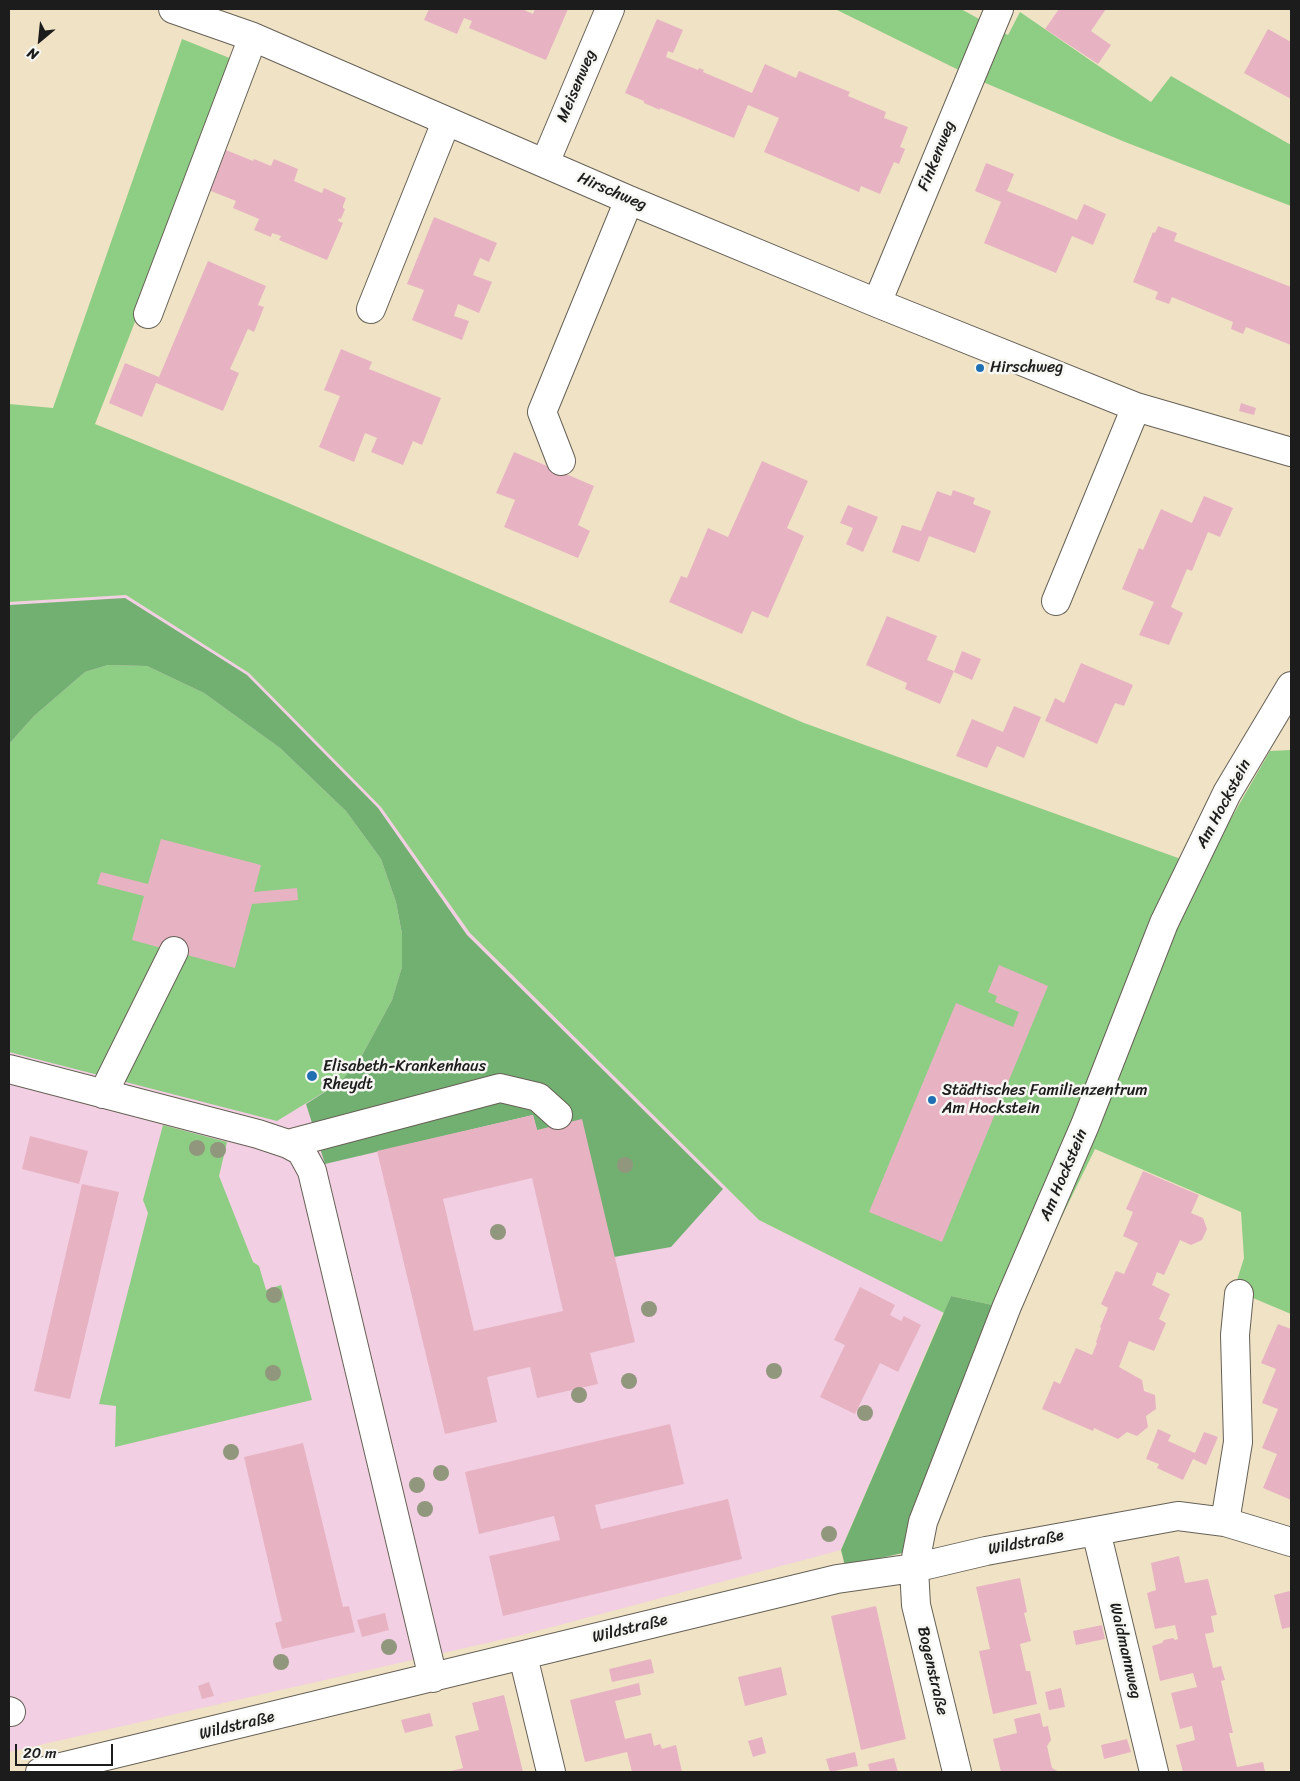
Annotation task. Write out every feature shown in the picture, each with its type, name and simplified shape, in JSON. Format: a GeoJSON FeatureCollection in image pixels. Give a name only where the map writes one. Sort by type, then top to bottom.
{"type":"FeatureCollection","features":[{"type":"Feature","properties":{"kind":"street","name":"Hirschweg"},"geometry":{"type":"LineString","coordinates":[[173,9],[219,16],[253,37],[446,122],[877,303],[1136,407],[1291,452]]}},
{"type":"Feature","properties":{"kind":"street","name":"Meisenweg"},"geometry":{"type":"LineString","coordinates":[[545,163],[610,9]]}},
{"type":"Feature","properties":{"kind":"street","name":"Finkenweg"},"geometry":{"type":"LineString","coordinates":[[877,303],[999,9]]}},
{"type":"Feature","properties":{"kind":"street"},"geometry":{"type":"LineString","coordinates":[[148,314],[253,37]]}},
{"type":"Feature","properties":{"kind":"street"},"geometry":{"type":"LineString","coordinates":[[370,309],[446,122]]}},
{"type":"Feature","properties":{"kind":"street"},"geometry":{"type":"LineString","coordinates":[[561,461],[542,412],[629,200]]}},
{"type":"Feature","properties":{"kind":"street"},"geometry":{"type":"LineString","coordinates":[[1056,601],[1136,407]]}},
{"type":"Feature","properties":{"kind":"street","name":"Am Hockstein"},"geometry":{"type":"LineString","coordinates":[[914,1568],[924,1522],[1007,1306],[1085,1125],[1164,923],[1228,793],[1291,686]]}},
{"type":"Feature","properties":{"kind":"street"},"geometry":{"type":"LineString","coordinates":[[103,1094],[174,951]]}},
{"type":"Feature","properties":{"kind":"street"},"geometry":{"type":"LineString","coordinates":[[9,1069],[258,1134],[288,1144],[301,1152],[312,1171],[433,1678]]}},
{"type":"Feature","properties":{"kind":"street"},"geometry":{"type":"LineString","coordinates":[[288,1144],[500,1088],[538,1097],[558,1115]]}},
{"type":"Feature","properties":{"kind":"street"},"geometry":{"type":"LineString","coordinates":[[1226,1522],[1238,1442],[1235,1335],[1239,1294]]}},
{"type":"Feature","properties":{"kind":"street","name":"Wildstraße"},"geometry":{"type":"LineString","coordinates":[[40,1772],[89,1767],[433,1678],[837,1578],[914,1568],[986,1550],[1178,1516],[1226,1522],[1291,1542]]}},
{"type":"Feature","properties":{"kind":"street","name":"Waidmannweg"},"geometry":{"type":"LineString","coordinates":[[1096,1530],[1154,1772]]}},
{"type":"Feature","properties":{"kind":"street","name":"Bogenstraße"},"geometry":{"type":"LineString","coordinates":[[914,1568],[916,1605],[957,1772]]}},
{"type":"Feature","properties":{"kind":"street"},"geometry":{"type":"LineString","coordinates":[[523,1656],[551,1772]]}},
{"type":"Feature","properties":{"kind":"shaded area","name":"Elisabeth-Krankenhaus Rheydt"},"geometry":{"type":"Polygon","coordinates":[[[126,595],[249,673],[381,807],[470,933],[759,1220],[943,1312],[841,1550],[522,1635],[9,1752],[9,602],[126,595]]]}},
{"type":"Feature","properties":{"kind":"green space"},"geometry":{"type":"Polygon","coordinates":[[[835,9],[961,9],[1008,35],[1020,12],[1151,102],[1171,76],[1291,145],[1291,206],[1125,142],[983,82],[835,9]]]}},
{"type":"Feature","properties":{"kind":"green space"},"geometry":{"type":"Polygon","coordinates":[[[182,39],[237,61],[95,424],[281,500],[804,723],[1203,867],[1270,751],[1291,750],[1291,1314],[1234,1290],[1244,1258],[1241,1212],[1095,1149],[1016,1310],[951,1296],[944,1313],[759,1220],[470,933],[381,807],[249,673],[126,595],[9,602],[9,404],[53,408],[182,39]]]}},
{"type":"Feature","properties":{"kind":"green space"},"geometry":{"type":"Polygon","coordinates":[[[125,598],[247,675],[378,808],[467,935],[723,1189],[671,1247],[614,1257],[537,1130],[533,1115],[325,1164],[306,1104],[339,1083],[359,1061],[392,1000],[402,967],[402,934],[396,902],[381,859],[346,811],[280,748],[204,693],[147,666],[108,665],[85,672],[34,716],[9,744],[9,605],[125,598]]]}},
{"type":"Feature","properties":{"kind":"green space"},"geometry":{"type":"Polygon","coordinates":[[[108,665],[147,666],[204,693],[280,748],[346,811],[381,859],[396,902],[402,934],[402,967],[392,1000],[359,1061],[339,1083],[277,1121],[9,1052],[9,744],[34,716],[85,672],[108,665]]]}},
{"type":"Feature","properties":{"kind":"green space"},"geometry":{"type":"Polygon","coordinates":[[[163,1125],[227,1142],[219,1176],[253,1262],[259,1266],[266,1290],[281,1285],[312,1400],[115,1447],[116,1406],[99,1404],[148,1213],[143,1200],[163,1125]]]}},
{"type":"Feature","properties":{"kind":"green space"},"geometry":{"type":"Polygon","coordinates":[[[951,1296],[1016,1310],[925,1548],[845,1566],[841,1550],[951,1296]]]}},
{"type":"Feature","properties":{"kind":"building"},"geometry":{"type":"Polygon","coordinates":[[[429,9],[522,9],[533,14],[535,9],[568,9],[546,60],[469,28],[472,21],[464,18],[457,34],[424,20],[429,9]]]}},
{"type":"Feature","properties":{"kind":"building"},"geometry":{"type":"Polygon","coordinates":[[[1059,9],[1106,9],[1091,31],[1111,45],[1098,64],[1045,29],[1059,9]]]}},
{"type":"Feature","properties":{"kind":"building"},"geometry":{"type":"Polygon","coordinates":[[[657,19],[683,30],[673,53],[668,51],[666,57],[698,70],[699,68],[704,70],[703,72],[752,93],[765,64],[796,78],[799,71],[850,92],[848,96],[886,112],[884,118],[908,127],[900,147],[905,149],[899,164],[894,162],[880,194],[861,186],[859,192],[764,152],[779,118],[748,105],[734,138],[660,108],[660,110],[625,93],[657,19]]]}},
{"type":"Feature","properties":{"kind":"building"},"geometry":{"type":"Polygon","coordinates":[[[1268,29],[1291,42],[1291,99],[1244,73],[1268,29]]]}},
{"type":"Feature","properties":{"kind":"building"},"geometry":{"type":"Polygon","coordinates":[[[221,148],[271,166],[274,159],[298,169],[294,181],[322,193],[324,188],[346,198],[343,206],[345,209],[341,219],[339,218],[338,221],[343,223],[327,260],[279,240],[281,236],[272,233],[271,237],[254,230],[259,219],[233,208],[236,201],[206,189],[221,148]]]}},
{"type":"Feature","properties":{"kind":"building"},"geometry":{"type":"Polygon","coordinates":[[[986,163],[1014,174],[1007,191],[1077,220],[1084,204],[1106,214],[1093,245],[1072,236],[1056,273],[984,243],[1001,202],[975,191],[986,163]]]}},
{"type":"Feature","properties":{"kind":"building"},"geometry":{"type":"Polygon","coordinates":[[[434,217],[497,243],[489,262],[480,258],[473,275],[492,282],[479,313],[458,304],[454,316],[469,321],[462,340],[412,320],[424,290],[407,284],[434,217]]]}},
{"type":"Feature","properties":{"kind":"building"},"geometry":{"type":"Polygon","coordinates":[[[1158,226],[1177,233],[1174,241],[1291,287],[1291,345],[1246,327],[1243,334],[1231,329],[1233,322],[1172,297],[1169,304],[1155,299],[1158,292],[1133,282],[1153,232],[1155,233],[1158,226]]]}},
{"type":"Feature","properties":{"kind":"building"},"geometry":{"type":"Polygon","coordinates":[[[208,261],[266,286],[258,305],[264,307],[254,332],[248,329],[230,369],[239,373],[223,411],[156,383],[142,417],[109,403],[125,363],[159,377],[208,261]]]}},
{"type":"Feature","properties":{"kind":"building"},"geometry":{"type":"Polygon","coordinates":[[[341,349],[372,362],[369,369],[441,398],[422,445],[413,441],[403,465],[371,452],[377,438],[365,433],[354,462],[319,447],[340,396],[324,390],[341,349]]]}},
{"type":"Feature","properties":{"kind":"building"},"geometry":{"type":"Polygon","coordinates":[[[1241,403],[1256,408],[1254,415],[1239,411],[1241,403]]]}},
{"type":"Feature","properties":{"kind":"building"},"geometry":{"type":"Polygon","coordinates":[[[514,452],[594,486],[578,525],[590,531],[578,558],[504,527],[515,500],[496,493],[514,452]]]}},
{"type":"Feature","properties":{"kind":"building"},"geometry":{"type":"Polygon","coordinates":[[[762,461],[808,481],[787,528],[804,536],[768,618],[752,611],[742,634],[669,602],[681,576],[687,578],[708,528],[728,537],[762,461]]]}},
{"type":"Feature","properties":{"kind":"building"},"geometry":{"type":"Polygon","coordinates":[[[953,490],[975,498],[973,504],[991,511],[975,553],[929,536],[919,562],[892,552],[902,525],[921,531],[937,491],[951,496],[953,490]]]}},
{"type":"Feature","properties":{"kind":"building"},"geometry":{"type":"Polygon","coordinates":[[[1204,496],[1233,508],[1220,537],[1208,532],[1192,571],[1187,569],[1171,607],[1183,613],[1169,645],[1139,635],[1154,602],[1122,589],[1139,548],[1143,550],[1161,509],[1192,523],[1204,496]]]}},
{"type":"Feature","properties":{"kind":"building"},"geometry":{"type":"Polygon","coordinates":[[[848,505],[878,517],[863,552],[846,544],[853,528],[840,523],[848,505]]]}},
{"type":"Feature","properties":{"kind":"building"},"geometry":{"type":"Polygon","coordinates":[[[887,616],[937,636],[927,660],[954,671],[940,704],[905,689],[907,683],[866,665],[887,616]]]}},
{"type":"Feature","properties":{"kind":"building"},"geometry":{"type":"Polygon","coordinates":[[[962,651],[981,659],[972,680],[954,672],[962,651]]]}},
{"type":"Feature","properties":{"kind":"building"},"geometry":{"type":"Polygon","coordinates":[[[1081,663],[1133,685],[1124,706],[1115,703],[1097,744],[1045,721],[1055,698],[1064,703],[1081,663]]]}},
{"type":"Feature","properties":{"kind":"building"},"geometry":{"type":"Polygon","coordinates":[[[1014,706],[1041,717],[1024,758],[997,746],[987,768],[956,756],[972,719],[1003,732],[1014,706]]]}},
{"type":"Feature","properties":{"kind":"building"},"geometry":{"type":"Polygon","coordinates":[[[161,839],[261,865],[254,892],[297,888],[298,900],[252,904],[235,968],[132,940],[144,896],[97,884],[101,872],[148,884],[161,839]]]}},
{"type":"Feature","properties":{"kind":"building"},"geometry":{"type":"Polygon","coordinates":[[[999,965],[1048,986],[942,1242],[869,1212],[956,1003],[1013,1027],[1019,1012],[995,1002],[997,996],[988,992],[999,965]]]}},
{"type":"Feature","properties":{"kind":"building"},"geometry":{"type":"Polygon","coordinates":[[[533,1115],[537,1130],[582,1119],[635,1342],[590,1353],[598,1384],[537,1398],[530,1367],[487,1377],[497,1422],[445,1434],[377,1151],[533,1115]],[[532,1178],[443,1199],[474,1331],[563,1311],[532,1178]]]}},
{"type":"Feature","properties":{"kind":"building"},"geometry":{"type":"Polygon","coordinates":[[[30,1136],[88,1151],[79,1184],[22,1169],[30,1136]]]}},
{"type":"Feature","properties":{"kind":"building"},"geometry":{"type":"Polygon","coordinates":[[[1143,1171],[1199,1195],[1191,1213],[1203,1218],[1207,1229],[1202,1240],[1191,1245],[1180,1240],[1164,1275],[1157,1272],[1152,1285],[1170,1294],[1159,1319],[1166,1323],[1154,1351],[1129,1341],[1119,1367],[1142,1380],[1144,1391],[1155,1395],[1156,1409],[1146,1416],[1148,1427],[1137,1436],[1127,1432],[1118,1439],[1094,1428],[1093,1431],[1042,1409],[1054,1381],[1060,1384],[1076,1348],[1092,1355],[1108,1308],[1101,1304],[1116,1271],[1124,1274],[1138,1243],[1123,1236],[1133,1212],[1126,1209],[1143,1171]]]}},
{"type":"Feature","properties":{"kind":"building"},"geometry":{"type":"Polygon","coordinates":[[[82,1184],[119,1192],[70,1399],[34,1391],[82,1184]]]}},
{"type":"Feature","properties":{"kind":"building"},"geometry":{"type":"Polygon","coordinates":[[[860,1287],[895,1305],[890,1315],[901,1321],[904,1316],[921,1325],[898,1372],[880,1363],[855,1414],[820,1397],[845,1345],[834,1340],[860,1287]]]}},
{"type":"Feature","properties":{"kind":"building"},"geometry":{"type":"Polygon","coordinates":[[[1278,1324],[1291,1329],[1291,1500],[1263,1488],[1277,1454],[1262,1448],[1278,1409],[1262,1403],[1276,1369],[1261,1363],[1278,1324]]]}},
{"type":"Feature","properties":{"kind":"building"},"geometry":{"type":"Polygon","coordinates":[[[670,1424],[684,1484],[595,1505],[601,1529],[728,1499],[742,1559],[503,1616],[489,1556],[560,1540],[554,1516],[479,1534],[465,1472],[670,1424]]]}},
{"type":"Feature","properties":{"kind":"building"},"geometry":{"type":"Polygon","coordinates":[[[1158,1429],[1171,1435],[1168,1441],[1195,1453],[1204,1432],[1218,1437],[1206,1465],[1193,1459],[1183,1480],[1157,1468],[1159,1464],[1146,1459],[1158,1429]]]}},
{"type":"Feature","properties":{"kind":"building"},"geometry":{"type":"Polygon","coordinates":[[[303,1443],[343,1607],[349,1606],[355,1632],[282,1649],[275,1623],[282,1621],[244,1457],[303,1443]]]}},
{"type":"Feature","properties":{"kind":"building"},"geometry":{"type":"Polygon","coordinates":[[[1179,1556],[1185,1583],[1208,1579],[1217,1615],[1211,1616],[1214,1632],[1205,1634],[1213,1668],[1221,1666],[1225,1680],[1221,1681],[1233,1733],[1229,1733],[1237,1767],[1263,1762],[1265,1772],[1183,1772],[1176,1745],[1195,1740],[1192,1726],[1180,1729],[1171,1693],[1197,1687],[1193,1673],[1160,1681],[1152,1646],[1162,1643],[1164,1640],[1178,1639],[1175,1625],[1155,1629],[1147,1593],[1156,1590],[1151,1563],[1179,1556]]]}},
{"type":"Feature","properties":{"kind":"building"},"geometry":{"type":"Polygon","coordinates":[[[1020,1578],[1027,1612],[1024,1613],[1031,1641],[1020,1644],[1026,1671],[1030,1671],[1037,1704],[993,1714],[979,1651],[990,1649],[976,1587],[1020,1578]]]}},
{"type":"Feature","properties":{"kind":"building"},"geometry":{"type":"Polygon","coordinates":[[[1290,1591],[1291,1627],[1282,1629],[1274,1595],[1290,1591]]]}},
{"type":"Feature","properties":{"kind":"building"},"geometry":{"type":"Polygon","coordinates":[[[876,1606],[906,1739],[861,1750],[831,1616],[876,1606]]]}},
{"type":"Feature","properties":{"kind":"building"},"geometry":{"type":"Polygon","coordinates":[[[385,1613],[389,1630],[362,1637],[357,1620],[385,1613]]]}},
{"type":"Feature","properties":{"kind":"building"},"geometry":{"type":"Polygon","coordinates":[[[1102,1625],[1105,1639],[1076,1645],[1073,1631],[1102,1625]]]}},
{"type":"Feature","properties":{"kind":"building"},"geometry":{"type":"Polygon","coordinates":[[[651,1659],[654,1673],[612,1682],[609,1669],[651,1659]]]}},
{"type":"Feature","properties":{"kind":"building"},"geometry":{"type":"Polygon","coordinates":[[[781,1667],[787,1695],[745,1706],[738,1677],[781,1667]]]}},
{"type":"Feature","properties":{"kind":"building"},"geometry":{"type":"Polygon","coordinates":[[[209,1682],[214,1696],[202,1699],[198,1686],[209,1682]]]}},
{"type":"Feature","properties":{"kind":"building"},"geometry":{"type":"Polygon","coordinates":[[[639,1683],[641,1695],[615,1701],[625,1739],[651,1733],[654,1746],[660,1744],[662,1749],[676,1745],[682,1772],[632,1772],[627,1752],[585,1762],[570,1700],[639,1683]]]}},
{"type":"Feature","properties":{"kind":"building"},"geometry":{"type":"Polygon","coordinates":[[[1061,1688],[1065,1707],[1049,1710],[1045,1692],[1061,1688]]]}},
{"type":"Feature","properties":{"kind":"building"},"geometry":{"type":"Polygon","coordinates":[[[504,1695],[523,1772],[447,1772],[463,1768],[455,1736],[479,1730],[472,1703],[504,1695]]]}},
{"type":"Feature","properties":{"kind":"building"},"geometry":{"type":"Polygon","coordinates":[[[430,1713],[433,1726],[405,1733],[401,1720],[430,1713]]]}},
{"type":"Feature","properties":{"kind":"building"},"geometry":{"type":"Polygon","coordinates":[[[1040,1713],[1043,1727],[1048,1726],[1051,1740],[1047,1746],[1052,1768],[1059,1772],[1001,1772],[993,1739],[1017,1733],[1014,1719],[1040,1713]]]}},
{"type":"Feature","properties":{"kind":"building"},"geometry":{"type":"Polygon","coordinates":[[[762,1737],[766,1753],[753,1757],[748,1741],[762,1737]]]}},
{"type":"Feature","properties":{"kind":"building"},"geometry":{"type":"Polygon","coordinates":[[[1127,1739],[1131,1752],[1104,1759],[1101,1745],[1127,1739]]]}},
{"type":"Feature","properties":{"kind":"building"},"geometry":{"type":"Polygon","coordinates":[[[855,1752],[858,1766],[830,1772],[826,1759],[855,1752]]]}},
{"type":"Feature","properties":{"kind":"building"},"geometry":{"type":"Polygon","coordinates":[[[894,1758],[898,1772],[870,1772],[868,1764],[894,1758]]]}},
{"type":"Feature","properties":{"kind":"place","name":"Hirschweg"},"geometry":{"type":"Point","coordinates":[980,368]}},
{"type":"Feature","properties":{"kind":"place","name":"Elisabeth-Krankenhaus Rheydt"},"geometry":{"type":"Point","coordinates":[312,1076]}},
{"type":"Feature","properties":{"kind":"place","name":"Städtisches Familienzentrum Am Hockstein"},"geometry":{"type":"Point","coordinates":[932,1100]}}]}
